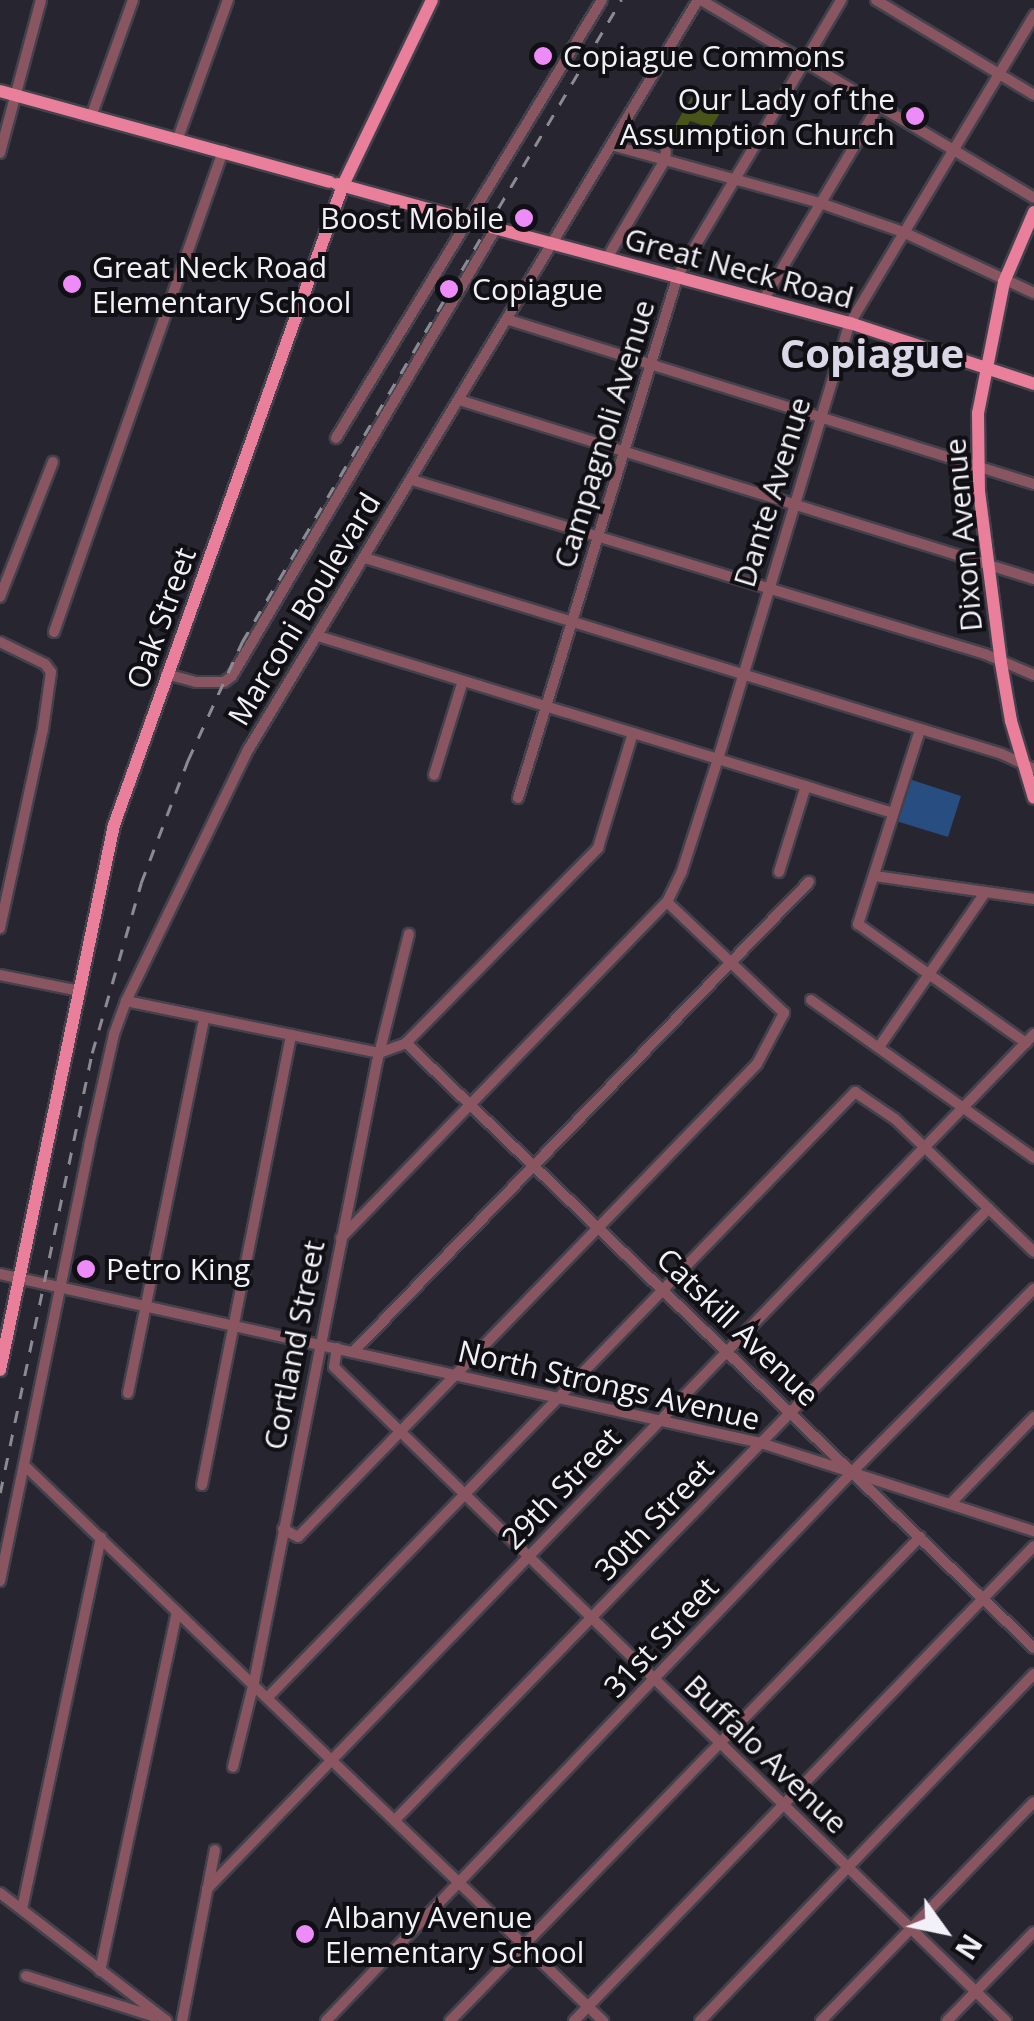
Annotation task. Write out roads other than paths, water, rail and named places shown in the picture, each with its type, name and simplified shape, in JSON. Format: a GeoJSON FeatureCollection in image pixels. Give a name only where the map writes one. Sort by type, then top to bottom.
{"type":"FeatureCollection","features":[{"type":"Feature","properties":{"kind":"main road","name":"Oak Street"},"geometry":{"type":"LineString","coordinates":[[0,1370],[114,825],[336,183],[432,0]]}},
{"type":"Feature","properties":{"kind":"main road","name":"Great Neck Road"},"geometry":{"type":"LineString","coordinates":[[0,91],[850,323],[1034,384]]}},
{"type":"Feature","properties":{"kind":"main road","name":"Dixon Avenue"},"geometry":{"type":"LineString","coordinates":[[1034,212],[1004,282],[978,413],[978,466],[1001,663],[1034,798]]}},
{"type":"Feature","properties":{"kind":"street"},"geometry":{"type":"LineString","coordinates":[[0,153],[41,0]]}},
{"type":"Feature","properties":{"kind":"street"},"geometry":{"type":"LineString","coordinates":[[92,114],[134,0]]}},
{"type":"Feature","properties":{"kind":"street"},"geometry":{"type":"LineString","coordinates":[[178,138],[228,0]]}},
{"type":"Feature","properties":{"kind":"street"},"geometry":{"type":"LineString","coordinates":[[166,674],[196,682],[224,682],[232,676],[602,0]]}},
{"type":"Feature","properties":{"kind":"street"},"geometry":{"type":"LineString","coordinates":[[699,0],[1034,198]]}},
{"type":"Feature","properties":{"kind":"street","name":"Marconi Boulevard"},"geometry":{"type":"LineString","coordinates":[[0,1581],[112,1042],[126,1001],[226,790],[699,0]]}},
{"type":"Feature","properties":{"kind":"street","name":"Campagnoli Avenue"},"geometry":{"type":"LineString","coordinates":[[518,798],[678,275],[842,0]]}},
{"type":"Feature","properties":{"kind":"street"},"geometry":{"type":"LineString","coordinates":[[876,0],[1034,95]]}},
{"type":"Feature","properties":{"kind":"street","name":"Dante Avenue"},"geometry":{"type":"LineString","coordinates":[[667,902],[682,872],[718,759],[850,323],[1034,15]]}},
{"type":"Feature","properties":{"kind":"street"},"geometry":{"type":"LineString","coordinates":[[764,299],[878,106]]}},
{"type":"Feature","properties":{"kind":"street"},"geometry":{"type":"LineString","coordinates":[[611,145],[666,156],[820,202],[903,232],[1034,293]]}},
{"type":"Feature","properties":{"kind":"street"},"geometry":{"type":"LineString","coordinates":[[54,632],[223,151]]}},
{"type":"Feature","properties":{"kind":"street"},"geometry":{"type":"LineString","coordinates":[[607,258],[666,156]]}},
{"type":"Feature","properties":{"kind":"street"},"geometry":{"type":"LineString","coordinates":[[336,438],[482,224]]}},
{"type":"Feature","properties":{"kind":"street"},"geometry":{"type":"LineString","coordinates":[[509,320],[1034,484]]}},
{"type":"Feature","properties":{"kind":"street"},"geometry":{"type":"LineString","coordinates":[[459,400],[1034,579]]}},
{"type":"Feature","properties":{"kind":"street"},"geometry":{"type":"LineString","coordinates":[[0,598],[53,462]]}},
{"type":"Feature","properties":{"kind":"street"},"geometry":{"type":"LineString","coordinates":[[412,480],[600,535],[1034,675]]}},
{"type":"Feature","properties":{"kind":"street"},"geometry":{"type":"LineString","coordinates":[[365,558],[1002,754],[1029,767]]}},
{"type":"Feature","properties":{"kind":"street"},"geometry":{"type":"LineString","coordinates":[[318,636],[893,813]]}},
{"type":"Feature","properties":{"kind":"street"},"geometry":{"type":"LineString","coordinates":[[0,642],[45,664],[51,672],[43,730],[0,928]]}},
{"type":"Feature","properties":{"kind":"street"},"geometry":{"type":"LineString","coordinates":[[434,775],[463,681]]}},
{"type":"Feature","properties":{"kind":"street"},"geometry":{"type":"LineString","coordinates":[[920,730],[858,924],[1030,1038]]}},
{"type":"Feature","properties":{"kind":"street"},"geometry":{"type":"LineString","coordinates":[[126,1001],[379,1053],[406,1043],[598,848],[633,733]]}},
{"type":"Feature","properties":{"kind":"street"},"geometry":{"type":"LineString","coordinates":[[778,872],[806,786]]}},
{"type":"Feature","properties":{"kind":"street"},"geometry":{"type":"LineString","coordinates":[[874,876],[1034,899]]}},
{"type":"Feature","properties":{"kind":"street"},"geometry":{"type":"LineString","coordinates":[[353,1352],[809,882]]}},
{"type":"Feature","properties":{"kind":"street"},"geometry":{"type":"LineString","coordinates":[[879,1047],[984,893]]}},
{"type":"Feature","properties":{"kind":"street"},"geometry":{"type":"LineString","coordinates":[[286,1532],[298,1537],[451,1375],[757,1064],[784,1012],[667,902],[340,1238]]}},
{"type":"Feature","properties":{"kind":"street","name":"Cortland Street"},"geometry":{"type":"LineString","coordinates":[[233,1768],[286,1532],[340,1238],[379,1053],[409,934]]}},
{"type":"Feature","properties":{"kind":"street"},"geometry":{"type":"LineString","coordinates":[[0,975],[80,991]]}},
{"type":"Feature","properties":{"kind":"street"},"geometry":{"type":"LineString","coordinates":[[811,1000],[1034,1158]]}},
{"type":"Feature","properties":{"kind":"street"},"geometry":{"type":"LineString","coordinates":[[128,1392],[204,1018]]}},
{"type":"Feature","properties":{"kind":"street"},"geometry":{"type":"LineString","coordinates":[[202,1485],[291,1036]]}},
{"type":"Feature","properties":{"kind":"street","name":"29th Street"},"geometry":{"type":"LineString","coordinates":[[207,1889],[1030,1038]]}},
{"type":"Feature","properties":{"kind":"street","name":"Catskill Avenue"},"geometry":{"type":"LineString","coordinates":[[406,1043],[1034,1648]]}},
{"type":"Feature","properties":{"kind":"street"},"geometry":{"type":"LineString","coordinates":[[269,1696],[855,1092],[926,1146],[1034,1252]]}},
{"type":"Feature","properties":{"kind":"street","name":"30th Street"},"geometry":{"type":"LineString","coordinates":[[396,1820],[989,1208]]}},
{"type":"Feature","properties":{"kind":"street","name":"North Strongs Avenue"},"geometry":{"type":"LineString","coordinates":[[0,1274],[761,1444],[1034,1531]]}},
{"type":"Feature","properties":{"kind":"street","name":"31st Street"},"geometry":{"type":"LineString","coordinates":[[326,2021],[655,1682],[852,1471],[1034,1289]]}},
{"type":"Feature","properties":{"kind":"street","name":"Buffalo Avenue"},"geometry":{"type":"LineString","coordinates":[[337,1348],[334,1367],[1006,2021]]}},
{"type":"Feature","properties":{"kind":"street"},"geometry":{"type":"LineString","coordinates":[[952,1502],[1034,1417]]}},
{"type":"Feature","properties":{"kind":"street"},"geometry":{"type":"LineString","coordinates":[[24,1466],[269,1696],[604,2021]]}},
{"type":"Feature","properties":{"kind":"street"},"geometry":{"type":"LineString","coordinates":[[22,1909],[101,1537]]}},
{"type":"Feature","properties":{"kind":"street"},"geometry":{"type":"LineString","coordinates":[[450,2021],[920,1537]]}},
{"type":"Feature","properties":{"kind":"street"},"geometry":{"type":"LineString","coordinates":[[574,2021],[1034,1546]]}},
{"type":"Feature","properties":{"kind":"street"},"geometry":{"type":"LineString","coordinates":[[100,1971],[176,1612]]}},
{"type":"Feature","properties":{"kind":"street"},"geometry":{"type":"LineString","coordinates":[[700,2021],[1034,1674]]}},
{"type":"Feature","properties":{"kind":"street"},"geometry":{"type":"LineString","coordinates":[[821,2021],[1034,1802]]}},
{"type":"Feature","properties":{"kind":"street"},"geometry":{"type":"LineString","coordinates":[[182,2021],[216,1850]]}},
{"type":"Feature","properties":{"kind":"street"},"geometry":{"type":"LineString","coordinates":[[0,1893],[166,2020]]}},
{"type":"Feature","properties":{"kind":"street"},"geometry":{"type":"LineString","coordinates":[[947,2021],[1034,1932]]}},
{"type":"Feature","properties":{"kind":"street"},"geometry":{"type":"LineString","coordinates":[[26,1976],[166,2020]]}},
{"type":"Feature","properties":{"kind":"water"},"geometry":{"type":"Polygon","coordinates":[[[909,779],[961,796],[948,837],[896,821],[909,779]]]}},
{"type":"Feature","properties":{"kind":"railway"},"geometry":{"type":"LineString","coordinates":[[0,1493],[92,1053],[141,883],[188,760],[242,642],[621,0]]}},
{"type":"Feature","properties":{"kind":"place","name":"Copiague Commons"},"geometry":{"type":"Point","coordinates":[543,56]}},
{"type":"Feature","properties":{"kind":"place","name":"Our Lady of the Assumption Church"},"geometry":{"type":"Point","coordinates":[915,116]}},
{"type":"Feature","properties":{"kind":"place","name":"Boost Mobile"},"geometry":{"type":"Point","coordinates":[524,218]}},
{"type":"Feature","properties":{"kind":"place","name":"Great Neck Road Elementary School"},"geometry":{"type":"Point","coordinates":[72,284]}},
{"type":"Feature","properties":{"kind":"place","name":"Copiague"},"geometry":{"type":"Point","coordinates":[449,289]}},
{"type":"Feature","properties":{"kind":"place","name":"Petro King"},"geometry":{"type":"Point","coordinates":[86,1269]}},
{"type":"Feature","properties":{"kind":"place","name":"Albany Avenue Elementary School"},"geometry":{"type":"Point","coordinates":[305,1934]}},
{"type":"Feature","properties":{"kind":"district","name":"Copiague"},"geometry":{"type":"Point","coordinates":[872,353]}}]}
